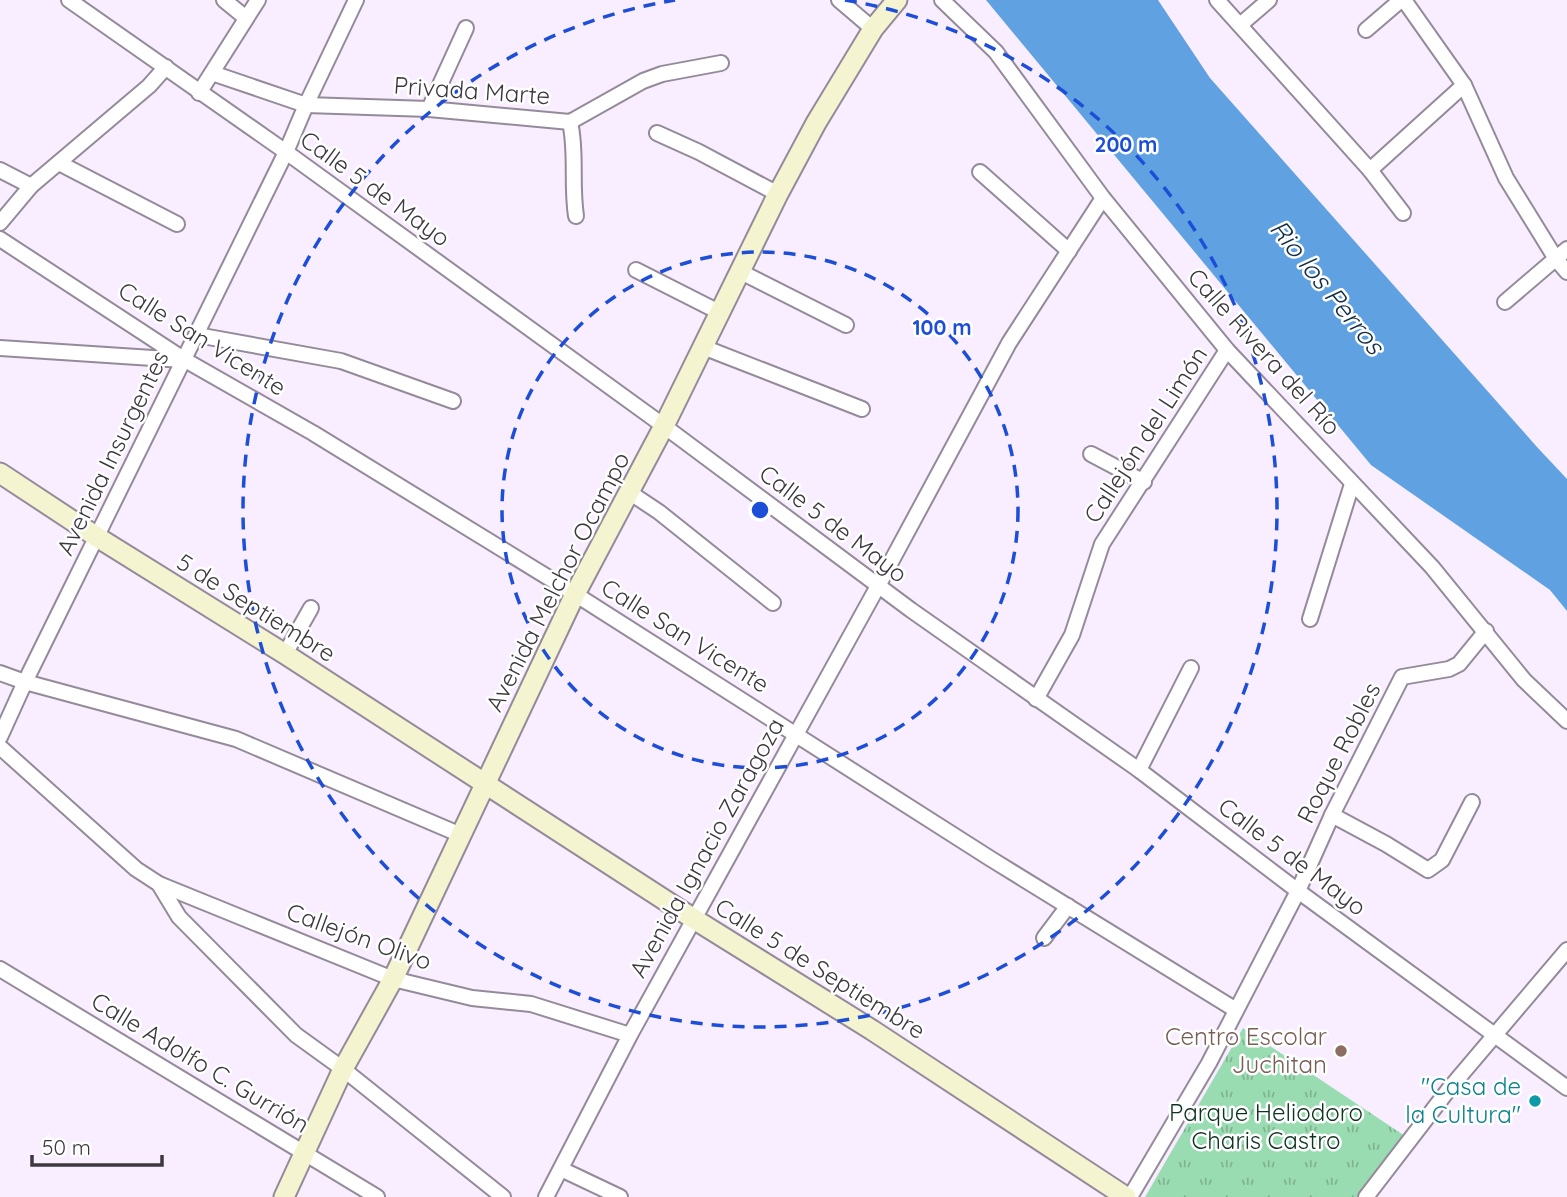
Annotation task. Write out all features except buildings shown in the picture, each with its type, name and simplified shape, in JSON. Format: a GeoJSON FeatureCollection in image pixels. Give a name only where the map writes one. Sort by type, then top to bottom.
{"type":"FeatureCollection","features":[{"type":"Feature","properties":{"kind":"main road","name":"Avenida Melchor Ocampo"},"geometry":{"type":"LineString","coordinates":[[284,1197],[343,1069],[393,979],[575,594],[664,426],[778,194],[816,123],[873,29],[897,0]]}},
{"type":"Feature","properties":{"kind":"main road","name":"5 de Septiembre"},"geometry":{"type":"LineString","coordinates":[[0,473],[486,785]]}},
{"type":"Feature","properties":{"kind":"main road","name":"Calle 5 de Septiembre"},"geometry":{"type":"LineString","coordinates":[[486,785],[872,1030],[1128,1197]]}},
{"type":"Feature","properties":{"kind":"street","name":"Calle 5 de Mayo"},"geometry":{"type":"LineString","coordinates":[[69,0],[286,152],[664,426],[878,586],[1139,770],[1298,891],[1567,1088]]}},
{"type":"Feature","properties":{"kind":"street"},"geometry":{"type":"LineString","coordinates":[[224,0],[246,18]]}},
{"type":"Feature","properties":{"kind":"street"},"geometry":{"type":"LineString","coordinates":[[199,93],[258,0]]}},
{"type":"Feature","properties":{"kind":"street","name":"Avenida Insurgentes"},"geometry":{"type":"LineString","coordinates":[[0,737],[24,682],[286,152],[356,0]]}},
{"type":"Feature","properties":{"kind":"street"},"geometry":{"type":"LineString","coordinates":[[839,0],[873,29]]}},
{"type":"Feature","properties":{"kind":"street","name":"Calle Rivera del Río"},"geometry":{"type":"LineString","coordinates":[[942,0],[996,52],[1103,198],[1227,350],[1432,567],[1524,680],[1567,721]]}},
{"type":"Feature","properties":{"kind":"street"},"geometry":{"type":"LineString","coordinates":[[1217,0],[1370,170],[1403,213]]}},
{"type":"Feature","properties":{"kind":"street"},"geometry":{"type":"LineString","coordinates":[[1240,25],[1269,0]]}},
{"type":"Feature","properties":{"kind":"street"},"geometry":{"type":"LineString","coordinates":[[1367,30],[1402,0],[1464,85],[1506,178],[1561,254],[1567,272]]}},
{"type":"Feature","properties":{"kind":"street"},"geometry":{"type":"LineString","coordinates":[[429,109],[466,28]]}},
{"type":"Feature","properties":{"kind":"street","name":"Privada Marte"},"geometry":{"type":"LineString","coordinates":[[212,73],[306,105],[429,109],[569,122],[643,81],[662,74],[721,63]]}},
{"type":"Feature","properties":{"kind":"street"},"geometry":{"type":"LineString","coordinates":[[0,223],[31,186],[149,86],[166,67]]}},
{"type":"Feature","properties":{"kind":"street"},"geometry":{"type":"LineString","coordinates":[[1370,170],[1464,85]]}},
{"type":"Feature","properties":{"kind":"street"},"geometry":{"type":"LineString","coordinates":[[569,122],[573,135],[572,178],[576,216]]}},
{"type":"Feature","properties":{"kind":"street"},"geometry":{"type":"LineString","coordinates":[[657,134],[699,152],[778,194]]}},
{"type":"Feature","properties":{"kind":"street"},"geometry":{"type":"LineString","coordinates":[[59,163],[177,224]]}},
{"type":"Feature","properties":{"kind":"street"},"geometry":{"type":"LineString","coordinates":[[0,170],[31,186]]}},
{"type":"Feature","properties":{"kind":"street"},"geometry":{"type":"LineString","coordinates":[[980,172],[1069,251]]}},
{"type":"Feature","properties":{"kind":"street","name":"Avenida Ignacio Zaragoza"},"geometry":{"type":"LineString","coordinates":[[546,1197],[630,1035],[1009,343],[1103,198]]}},
{"type":"Feature","properties":{"kind":"street","name":"Calle San Vicente"},"geometry":{"type":"LineString","coordinates":[[0,239],[185,360],[313,433],[575,594],[1236,1010]]}},
{"type":"Feature","properties":{"kind":"street"},"geometry":{"type":"LineString","coordinates":[[1505,302],[1561,254]]}},
{"type":"Feature","properties":{"kind":"street"},"geometry":{"type":"LineString","coordinates":[[636,270],[719,312]]}},
{"type":"Feature","properties":{"kind":"street"},"geometry":{"type":"LineString","coordinates":[[739,271],[846,326]]}},
{"type":"Feature","properties":{"kind":"street"},"geometry":{"type":"LineString","coordinates":[[197,335],[341,361],[453,401]]}},
{"type":"Feature","properties":{"kind":"street"},"geometry":{"type":"LineString","coordinates":[[703,347],[862,409]]}},
{"type":"Feature","properties":{"kind":"street"},"geometry":{"type":"LineString","coordinates":[[0,348],[185,360]]}},
{"type":"Feature","properties":{"kind":"street","name":"Callejón del Limón"},"geometry":{"type":"LineString","coordinates":[[1036,699],[1072,635],[1102,544],[1227,350]]}},
{"type":"Feature","properties":{"kind":"street"},"geometry":{"type":"LineString","coordinates":[[1091,454],[1143,482]]}},
{"type":"Feature","properties":{"kind":"street"},"geometry":{"type":"LineString","coordinates":[[1310,619],[1352,484]]}},
{"type":"Feature","properties":{"kind":"street"},"geometry":{"type":"LineString","coordinates":[[629,492],[659,512],[772,603]]}},
{"type":"Feature","properties":{"kind":"street"},"geometry":{"type":"LineString","coordinates":[[285,654],[311,608]]}},
{"type":"Feature","properties":{"kind":"street","name":"Roque Robles"},"geometry":{"type":"LineString","coordinates":[[1128,1197],[1209,1063],[1298,891],[1332,815],[1402,677],[1449,669],[1459,664],[1486,631]]}},
{"type":"Feature","properties":{"kind":"street"},"geometry":{"type":"LineString","coordinates":[[1139,770],[1191,668]]}},
{"type":"Feature","properties":{"kind":"street"},"geometry":{"type":"LineString","coordinates":[[0,673],[24,682],[236,739],[461,835]]}},
{"type":"Feature","properties":{"kind":"street"},"geometry":{"type":"LineString","coordinates":[[0,747],[136,869],[159,884],[179,917],[296,1035],[343,1069],[503,1197]]}},
{"type":"Feature","properties":{"kind":"street"},"geometry":{"type":"LineString","coordinates":[[1332,815],[1428,870],[1442,860],[1472,802]]}},
{"type":"Feature","properties":{"kind":"street","name":"Callejón Olivo"},"geometry":{"type":"LineString","coordinates":[[159,884],[393,979],[472,998],[531,1004],[630,1035]]}},
{"type":"Feature","properties":{"kind":"street"},"geometry":{"type":"LineString","coordinates":[[1044,938],[1069,906]]}},
{"type":"Feature","properties":{"kind":"street"},"geometry":{"type":"LineString","coordinates":[[1366,1197],[1494,1033],[1567,950]]}},
{"type":"Feature","properties":{"kind":"street","name":"Calle Adolfo C. Gurrión"},"geometry":{"type":"LineString","coordinates":[[0,969],[377,1197]]}},
{"type":"Feature","properties":{"kind":"street"},"geometry":{"type":"LineString","coordinates":[[561,1169],[620,1197]]}},
{"type":"Feature","properties":{"kind":"green space","name":"Parque Heliodoro Charis Castro"},"geometry":{"type":"Polygon","coordinates":[[[1243,1028],[1408,1138],[1363,1197],[1145,1197],[1243,1028]]]}},
{"type":"Feature","properties":{"kind":"water","name":"Rio los Perros"},"geometry":{"type":"Polygon","coordinates":[[[986,0],[1158,0],[1210,78],[1567,479],[1567,611],[1550,590],[1371,465],[986,0]]]}},
{"type":"Feature","properties":{"kind":"place","name":"Centro Escolar Juchitan"},"geometry":{"type":"Point","coordinates":[1341,1051]}},
{"type":"Feature","properties":{"kind":"place","name":"\"Casa de la Cultura\""},"geometry":{"type":"Point","coordinates":[1535,1101]}}]}
